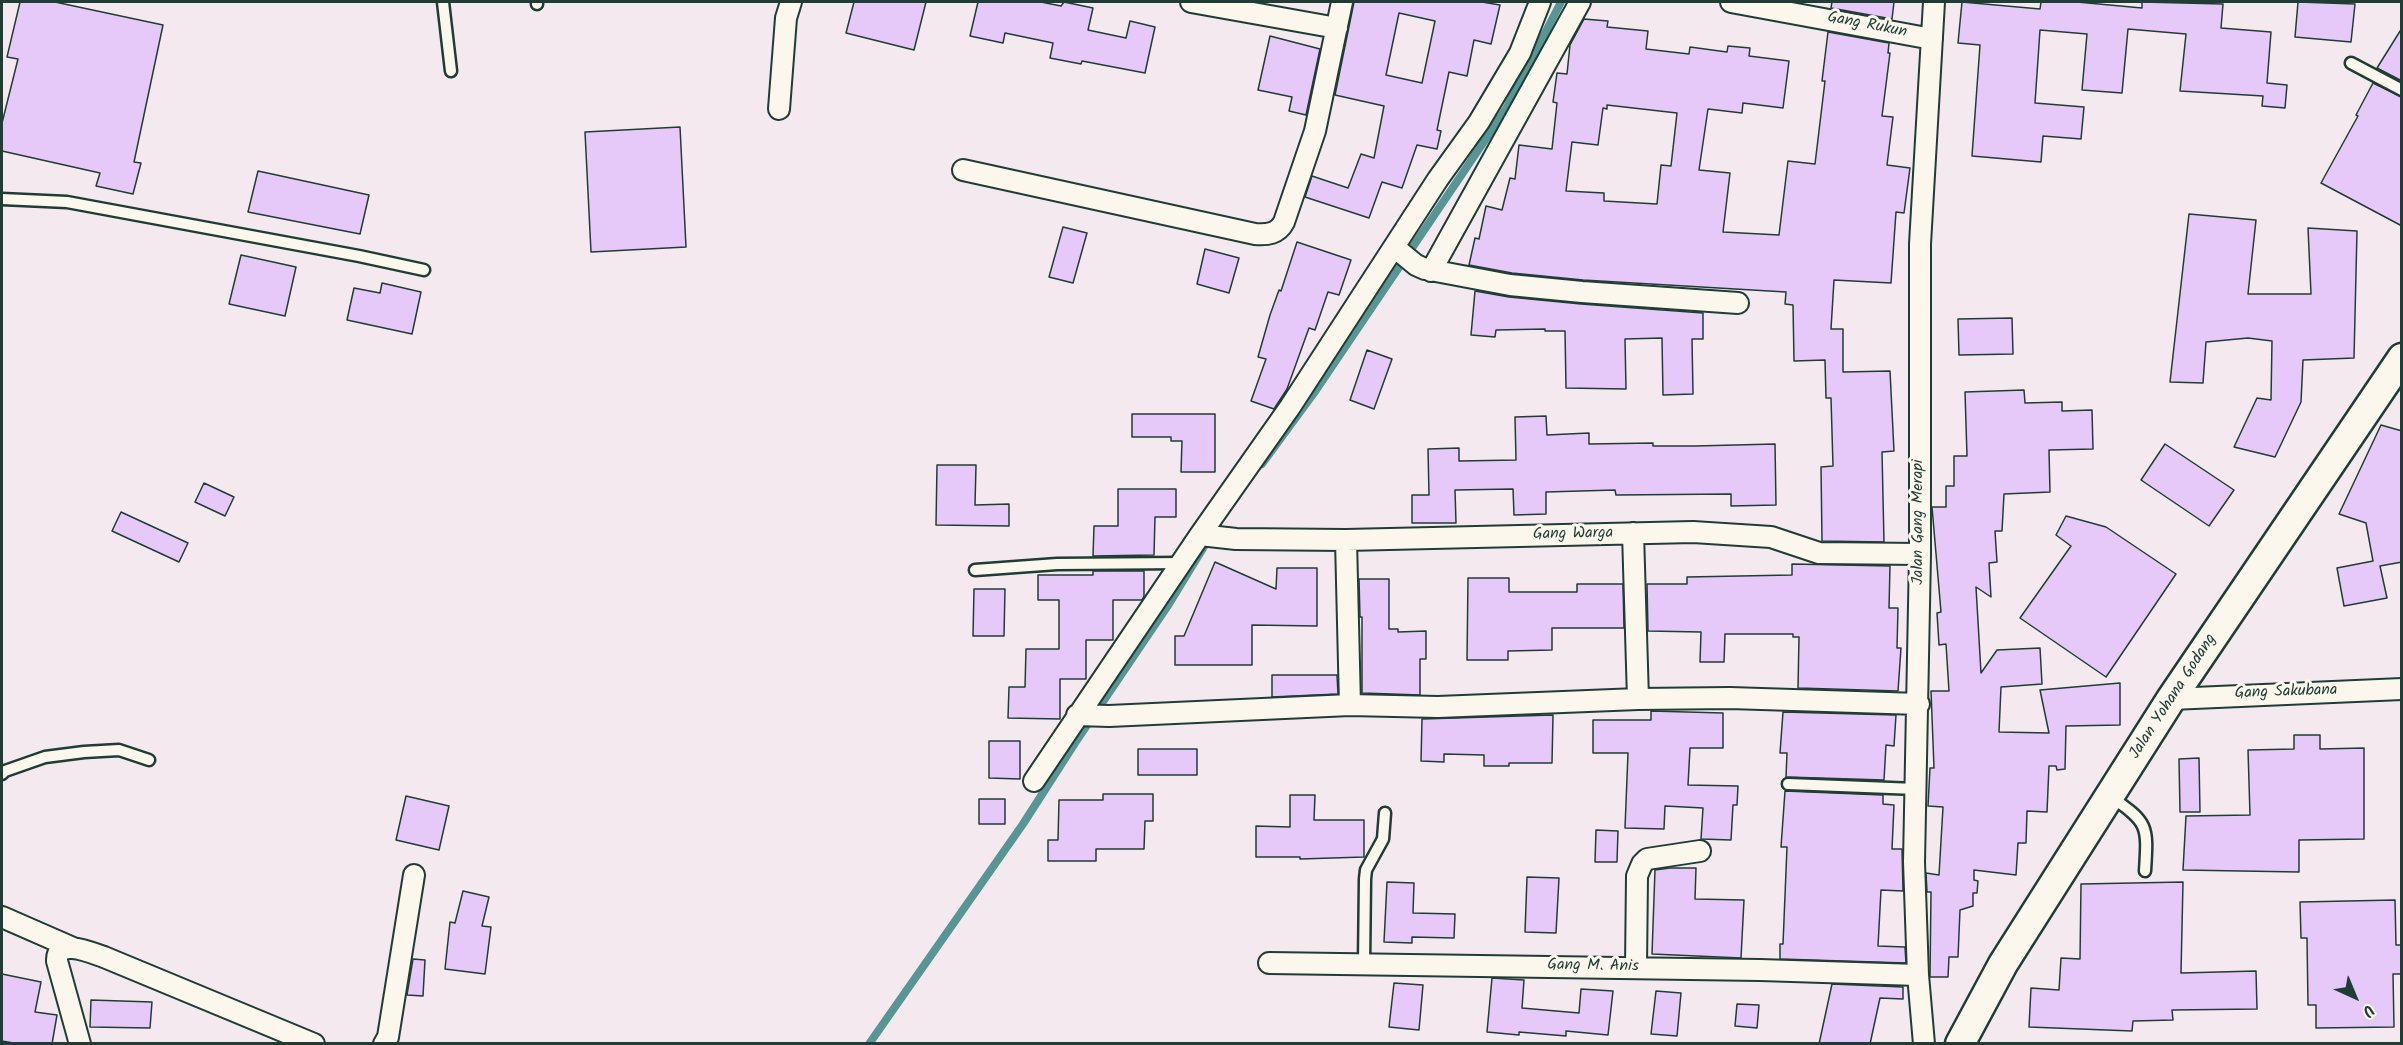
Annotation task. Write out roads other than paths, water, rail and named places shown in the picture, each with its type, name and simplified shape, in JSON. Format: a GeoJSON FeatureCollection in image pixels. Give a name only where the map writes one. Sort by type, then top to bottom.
{"type":"FeatureCollection","features":[{"type":"Feature","properties":{"kind":"main road","name":"Jalan Yohana Godang"},"geometry":{"type":"LineString","coordinates":[[1960,1044],[2003,964],[2109,795],[2171,699],[2402,358]]}},
{"type":"Feature","properties":{"kind":"street"},"geometry":{"type":"LineString","coordinates":[[779,109],[786,18],[791,2]]}},
{"type":"Feature","properties":{"kind":"street"},"geometry":{"type":"LineString","coordinates":[[1191,2],[1337,28]]}},
{"type":"Feature","properties":{"kind":"street"},"geometry":{"type":"LineString","coordinates":[[963,170],[1255,234],[1270,234],[1281,227],[1284,222],[1315,131],[1342,2]]}},
{"type":"Feature","properties":{"kind":"street"},"geometry":{"type":"LineString","coordinates":[[1410,259],[1438,179],[1479,122],[1520,53],[1540,2]]}},
{"type":"Feature","properties":{"kind":"street"},"geometry":{"type":"LineString","coordinates":[[1034,781],[1081,716],[1181,563],[1210,537],[1290,407],[1410,259],[1580,2]]}},
{"type":"Feature","properties":{"kind":"street","name":"Gang Rukun"},"geometry":{"type":"LineString","coordinates":[[1731,2],[1932,39]]}},
{"type":"Feature","properties":{"kind":"street","name":"Jalan Gang Merapi"},"geometry":{"type":"LineString","coordinates":[[1924,1044],[1918,975],[1914,862],[1919,704],[1920,244],[1934,2]]}},
{"type":"Feature","properties":{"kind":"street"},"geometry":{"type":"LineString","coordinates":[[1410,259],[1510,285],[1738,303]]}},
{"type":"Feature","properties":{"kind":"street","name":"Gang Warga"},"geometry":{"type":"LineString","coordinates":[[1210,537],[1346,540],[1693,532],[1772,537],[1819,553],[1920,554]]}},
{"type":"Feature","properties":{"kind":"street"},"geometry":{"type":"LineString","coordinates":[[1633,533],[1638,699]]}},
{"type":"Feature","properties":{"kind":"street"},"geometry":{"type":"LineString","coordinates":[[1346,540],[1350,705]]}},
{"type":"Feature","properties":{"kind":"street","name":"Gang Sakubana"},"geometry":{"type":"LineString","coordinates":[[2171,699],[2402,688]]}},
{"type":"Feature","properties":{"kind":"street"},"geometry":{"type":"LineString","coordinates":[[1081,716],[1350,705],[1438,707],[1638,699],[1730,698],[1919,704]]}},
{"type":"Feature","properties":{"kind":"street"},"geometry":{"type":"LineString","coordinates":[[1636,968],[1637,876],[1642,864],[1647,859],[1700,851]]}},
{"type":"Feature","properties":{"kind":"street"},"geometry":{"type":"LineString","coordinates":[[384,1044],[388,1037],[414,875]]}},
{"type":"Feature","properties":{"kind":"street"},"geometry":{"type":"LineString","coordinates":[[2,917],[73,948],[104,957],[315,1044]]}},
{"type":"Feature","properties":{"kind":"street"},"geometry":{"type":"LineString","coordinates":[[73,948],[61,950],[57,955],[57,961],[80,1044]]}},
{"type":"Feature","properties":{"kind":"street","name":"Gang M. Anis"},"geometry":{"type":"LineString","coordinates":[[1269,963],[1918,975]]}},
{"type":"Feature","properties":{"kind":"lane"},"geometry":{"type":"LineString","coordinates":[[443,2],[451,70]]}},
{"type":"Feature","properties":{"kind":"lane"},"geometry":{"type":"LineString","coordinates":[[2351,63],[2402,90]]}},
{"type":"Feature","properties":{"kind":"lane"},"geometry":{"type":"LineString","coordinates":[[2,199],[67,202],[424,270]]}},
{"type":"Feature","properties":{"kind":"lane"},"geometry":{"type":"LineString","coordinates":[[975,570],[1058,564],[1181,563]]}},
{"type":"Feature","properties":{"kind":"lane"},"geometry":{"type":"LineString","coordinates":[[2,774],[45,756],[84,752],[119,750],[149,760]]}},
{"type":"Feature","properties":{"kind":"lane"},"geometry":{"type":"LineString","coordinates":[[1788,784],[1916,789]]}},
{"type":"Feature","properties":{"kind":"lane"},"geometry":{"type":"LineString","coordinates":[[2109,795],[2143,821],[2147,836],[2145,871]]}},
{"type":"Feature","properties":{"kind":"lane"},"geometry":{"type":"LineString","coordinates":[[1364,964],[1366,870],[1383,839],[1385,813]]}},
{"type":"Feature","properties":{"kind":"waterway"},"geometry":{"type":"LineString","coordinates":[[1262,464],[1314,393],[1506,109],[1561,2]]}},
{"type":"Feature","properties":{"kind":"waterway"},"geometry":{"type":"LineString","coordinates":[[869,1044],[1023,824],[1169,604],[1210,537]]}}]}
